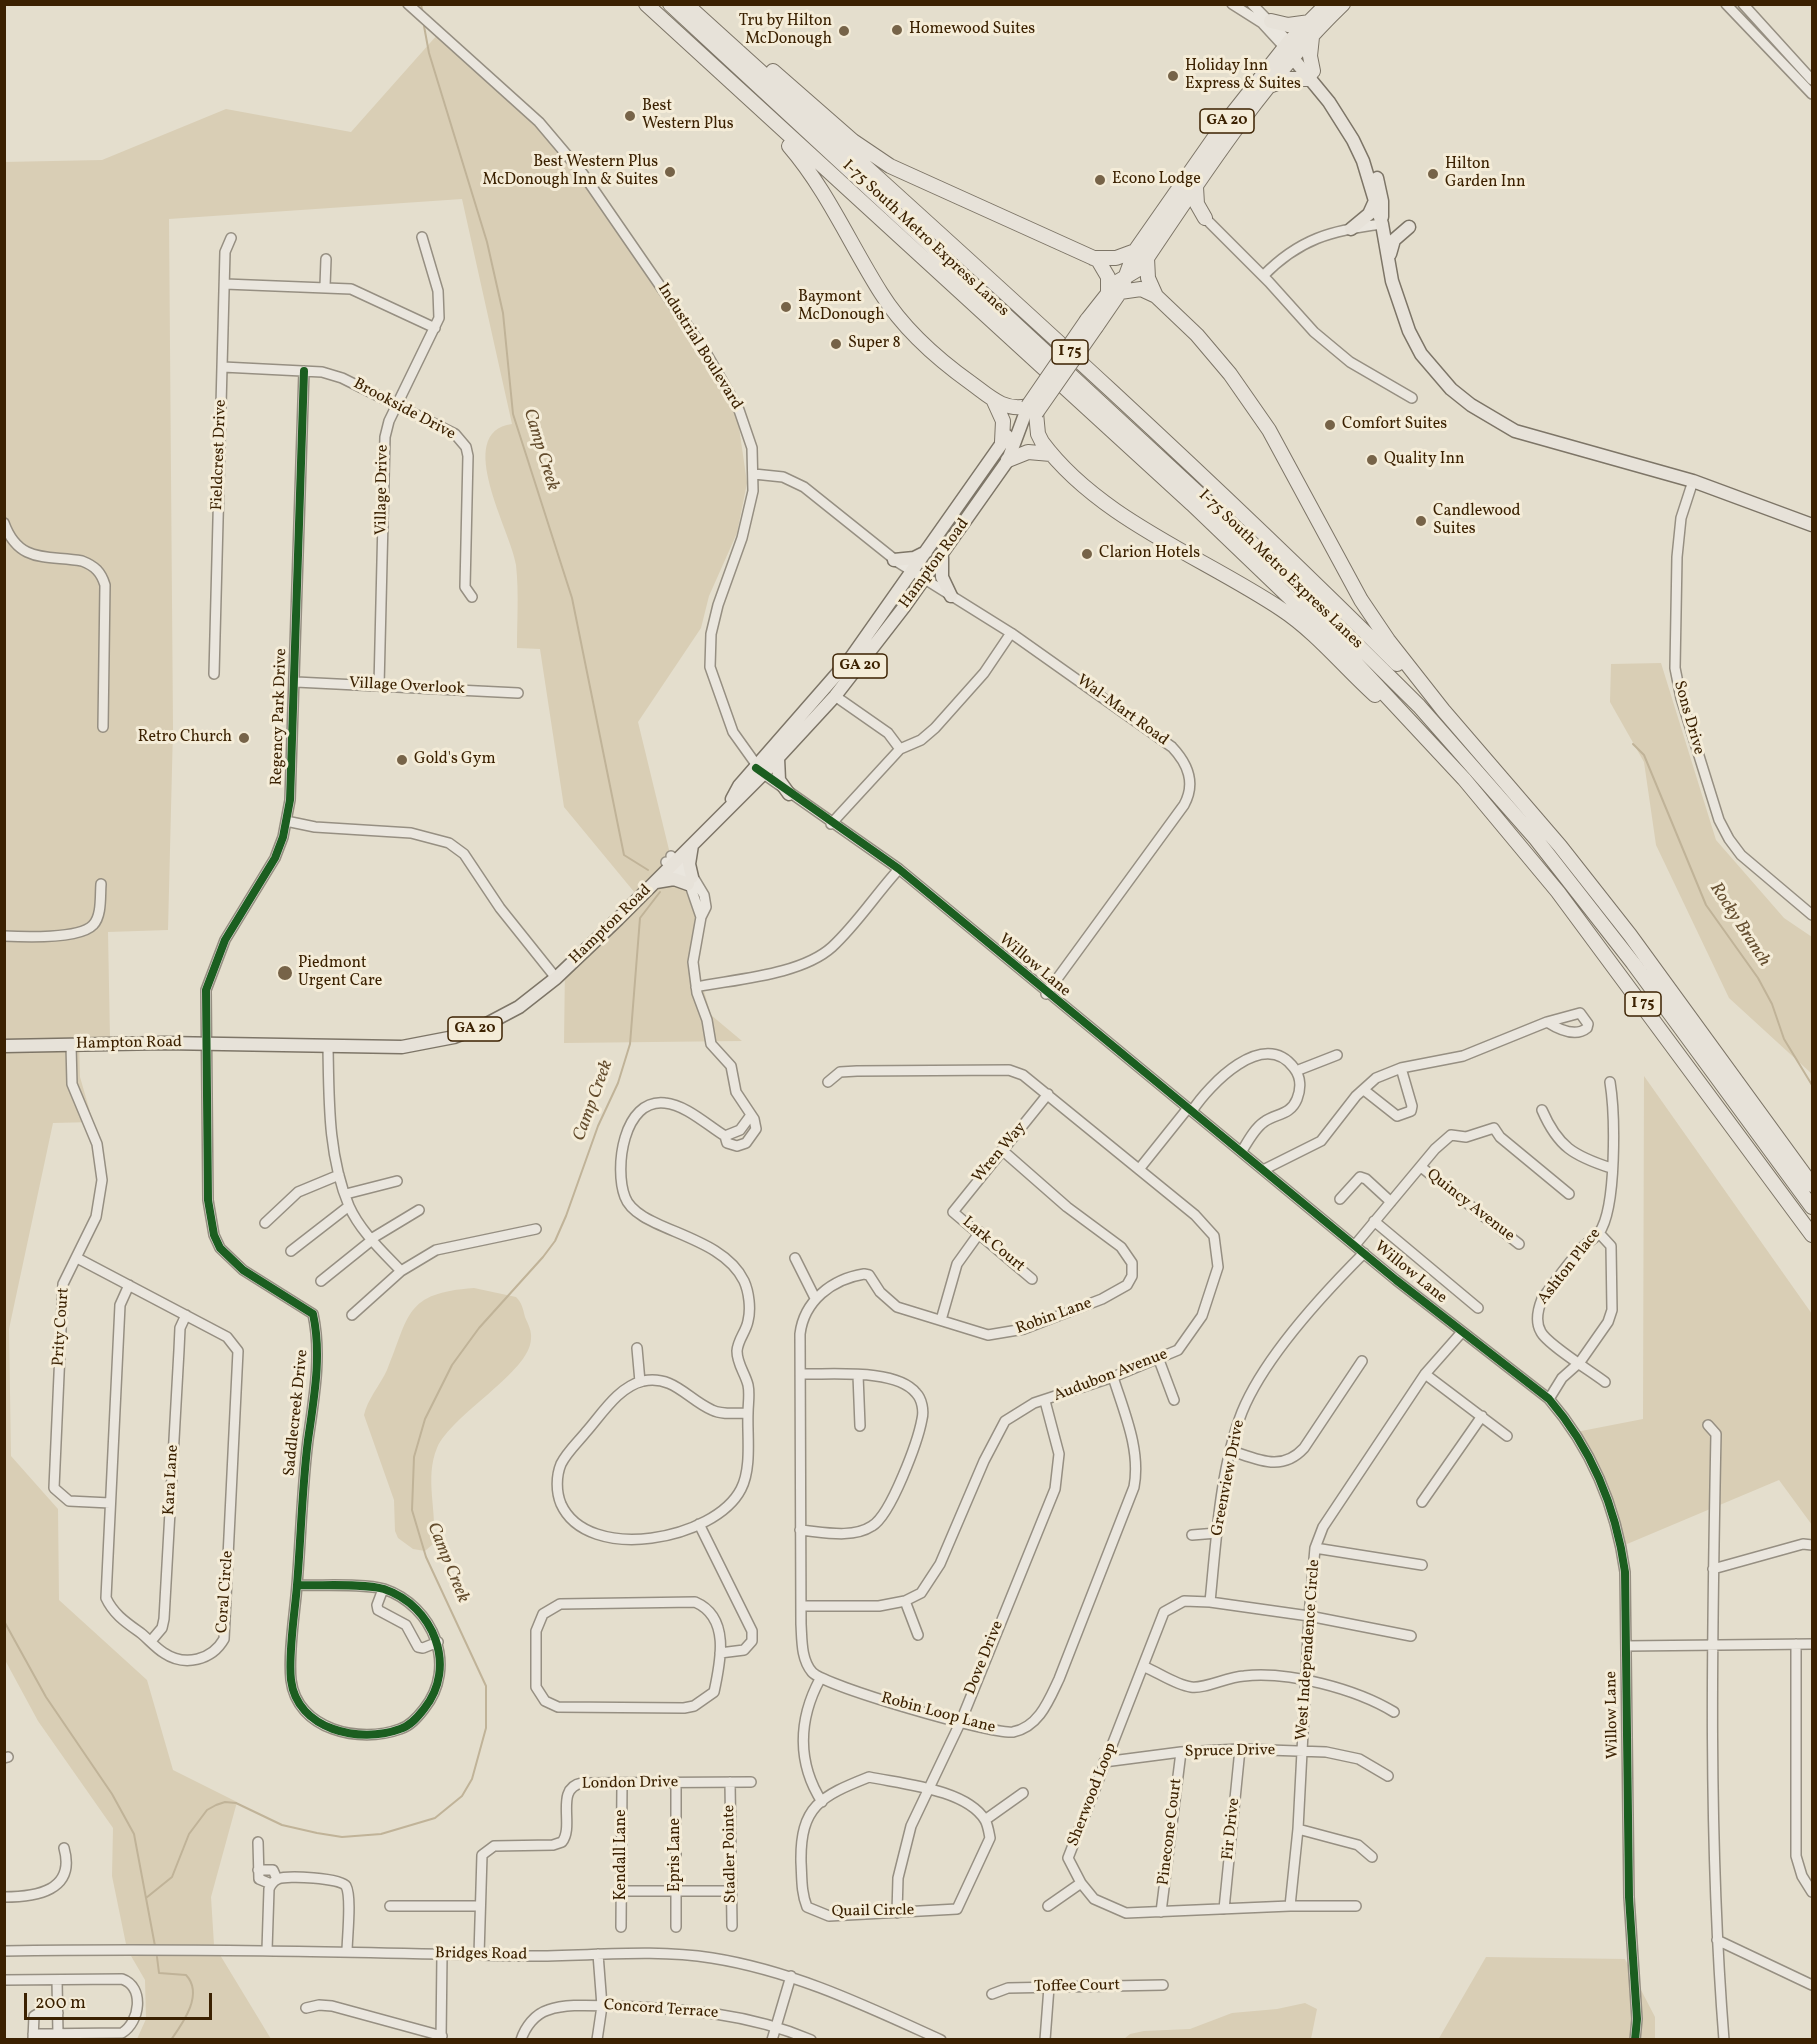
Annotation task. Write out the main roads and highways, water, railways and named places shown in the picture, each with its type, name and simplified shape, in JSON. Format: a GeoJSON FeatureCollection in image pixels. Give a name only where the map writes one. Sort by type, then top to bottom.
{"type":"FeatureCollection","features":[{"type":"Feature","properties":{"kind":"highway","name":"I 75"},"geometry":{"type":"LineString","coordinates":[[646,4],[1277,584],[1339,645],[1464,779],[1596,941],[1812,1235]]}},
{"type":"Feature","properties":{"kind":"highway","name":"I-75 South Metro Express Lanes"},"geometry":{"type":"LineString","coordinates":[[670,4],[1270,560],[1419,706],[1536,839],[1586,902],[1812,1208]]}},
{"type":"Feature","properties":{"kind":"highway","name":"I 75"},"geometry":{"type":"LineString","coordinates":[[688,4],[1134,411],[1262,531],[1443,710],[1553,837],[1630,935],[1812,1185]]}},
{"type":"Feature","properties":{"kind":"highway"},"geometry":{"type":"LineString","coordinates":[[688,4],[764,64],[854,141],[890,166],[1093,258],[1107,272],[1114,292],[1141,289],[1156,296],[1216,355],[1253,405],[1365,607],[1443,710]]}},
{"type":"Feature","properties":{"kind":"highway","name":"Hampton Road"},"geometry":{"type":"LineString","coordinates":[[1126,276],[1137,270],[1147,258],[1270,86],[1310,22],[1327,4]]}},
{"type":"Feature","properties":{"kind":"highway","name":"Hampton Road"},"geometry":{"type":"LineString","coordinates":[[1032,409],[1126,276],[1135,251],[1221,128],[1291,50],[1312,37],[1343,4]]}},
{"type":"Feature","properties":{"kind":"highway"},"geometry":{"type":"LineString","coordinates":[[1271,21],[1288,25],[1310,22]]}},
{"type":"Feature","properties":{"kind":"highway"},"geometry":{"type":"LineString","coordinates":[[1270,86],[1288,78],[1312,75],[1310,56],[1312,37]]}},
{"type":"Feature","properties":{"kind":"highway"},"geometry":{"type":"LineString","coordinates":[[773,122],[821,188],[896,314],[928,350],[993,399],[1011,408],[1032,409],[1038,434],[1051,453],[1083,485],[1123,516],[1229,577],[1300,624],[1464,779]]}},
{"type":"Feature","properties":{"kind":"highway"},"geometry":{"type":"LineString","coordinates":[[1176,216],[1189,213],[1205,218],[1197,204],[1196,187]]}},
{"type":"Feature","properties":{"kind":"highway"},"geometry":{"type":"LineString","coordinates":[[1093,258],[1116,258],[1135,251]]}},
{"type":"Feature","properties":{"kind":"highway"},"geometry":{"type":"LineString","coordinates":[[1147,258],[1148,278],[1156,296]]}},
{"type":"Feature","properties":{"kind":"highway"},"geometry":{"type":"LineString","coordinates":[[993,399],[1003,421],[1002,442]]}},
{"type":"Feature","properties":{"kind":"highway"},"geometry":{"type":"LineString","coordinates":[[1008,460],[1028,452],[1051,453]]}},
{"type":"Feature","properties":{"kind":"main road"},"geometry":{"type":"LineString","coordinates":[[1291,50],[1351,120],[1371,158],[1382,201],[1382,225]]}},
{"type":"Feature","properties":{"kind":"main road"},"geometry":{"type":"LineString","coordinates":[[1312,75],[1353,140],[1363,161],[1382,225],[1398,301],[1421,354],[1451,389],[1471,405],[1515,431],[1694,481],[1812,525]]}},
{"type":"Feature","properties":{"kind":"main road"},"geometry":{"type":"LineString","coordinates":[[1351,229],[1369,214],[1374,203]]}},
{"type":"Feature","properties":{"kind":"main road"},"geometry":{"type":"LineString","coordinates":[[1389,261],[1394,240],[1409,227]]}},
{"type":"Feature","properties":{"kind":"main road","name":"Hampton Road"},"geometry":{"type":"LineString","coordinates":[[728,808],[739,786],[778,758],[835,696],[925,579],[1008,460],[1019,429],[1032,409]]}},
{"type":"Feature","properties":{"kind":"main road","name":"Hampton Road"},"geometry":{"type":"LineString","coordinates":[[4,1046],[205,1043],[402,1047],[454,1037],[499,1018],[556,978],[656,882],[671,861],[692,845],[728,808],[830,684],[913,572],[1002,442],[1019,429]]}},
{"type":"Feature","properties":{"kind":"main road"},"geometry":{"type":"LineString","coordinates":[[894,560],[914,558],[927,552]]}},
{"type":"Feature","properties":{"kind":"main road"},"geometry":{"type":"LineString","coordinates":[[944,552],[940,566],[942,577],[951,596]]}},
{"type":"Feature","properties":{"kind":"main road"},"geometry":{"type":"LineString","coordinates":[[778,758],[779,780],[789,794]]}},
{"type":"Feature","properties":{"kind":"main road"},"geometry":{"type":"LineString","coordinates":[[656,882],[674,879],[690,880],[689,864],[692,845]]}},
{"type":"Feature","properties":{"kind":"waterway","name":"Camp Creek"},"geometry":{"type":"LineString","coordinates":[[421,4],[422,10]]}},
{"type":"Feature","properties":{"kind":"waterway","name":"Camp Creek"},"geometry":{"type":"LineString","coordinates":[[424,26],[429,53],[487,242],[503,313],[513,414],[572,598],[624,855],[648,870]]}},
{"type":"Feature","properties":{"kind":"waterway","name":"Rocky Branch"},"geometry":{"type":"LineString","coordinates":[[1633,744],[1644,755],[1706,905],[1758,978],[1772,1004],[1784,1039],[1812,1085]]}},
{"type":"Feature","properties":{"kind":"waterway","name":"Camp Creek"},"geometry":{"type":"LineString","coordinates":[[146,1898],[172,1877],[189,1834],[207,1810],[216,1805],[225,1802],[236,1803],[282,1825],[317,1833],[342,1837],[381,1834],[435,1818],[462,1796],[472,1779],[486,1728],[486,1686],[426,1557],[412,1510],[414,1457],[425,1419],[452,1365],[479,1328],[543,1257],[555,1241],[566,1216],[598,1126],[618,1083],[630,1044],[640,918],[660,892]]}},
{"type":"Feature","properties":{"kind":"waterway"},"geometry":{"type":"LineString","coordinates":[[4,1621],[46,1697],[112,1794],[134,1834],[155,1946]]}},
{"type":"Feature","properties":{"kind":"waterway","name":"Camp Creek"},"geometry":{"type":"LineString","coordinates":[[157,1957],[159,1973],[186,1975],[193,1991],[186,2017],[171,2040]]}},
{"type":"Feature","properties":{"kind":"place","name":"Homewood Suites"},"geometry":{"type":"Point","coordinates":[897,30]}},
{"type":"Feature","properties":{"kind":"place","name":"Tru by Hilton McDonough"},"geometry":{"type":"Point","coordinates":[844,31]}},
{"type":"Feature","properties":{"kind":"place","name":"Holiday Inn Express & Suites"},"geometry":{"type":"Point","coordinates":[1173,76]}},
{"type":"Feature","properties":{"kind":"place","name":"Best Western Plus"},"geometry":{"type":"Point","coordinates":[630,116]}},
{"type":"Feature","properties":{"kind":"place","name":"Best Western Plus McDonough Inn & Suites"},"geometry":{"type":"Point","coordinates":[670,172]}},
{"type":"Feature","properties":{"kind":"place","name":"Hilton Garden Inn"},"geometry":{"type":"Point","coordinates":[1433,174]}},
{"type":"Feature","properties":{"kind":"place","name":"Econo Lodge"},"geometry":{"type":"Point","coordinates":[1100,180]}},
{"type":"Feature","properties":{"kind":"place","name":"Baymont McDonough"},"geometry":{"type":"Point","coordinates":[786,307]}},
{"type":"Feature","properties":{"kind":"place","name":"Super 8"},"geometry":{"type":"Point","coordinates":[836,344]}},
{"type":"Feature","properties":{"kind":"place","name":"Comfort Suites"},"geometry":{"type":"Point","coordinates":[1330,425]}},
{"type":"Feature","properties":{"kind":"place","name":"Quality Inn"},"geometry":{"type":"Point","coordinates":[1372,460]}},
{"type":"Feature","properties":{"kind":"place","name":"Candlewood Suites"},"geometry":{"type":"Point","coordinates":[1421,521]}},
{"type":"Feature","properties":{"kind":"place","name":"Clarion Hotels"},"geometry":{"type":"Point","coordinates":[1087,554]}},
{"type":"Feature","properties":{"kind":"place","name":"Retro Church"},"geometry":{"type":"Point","coordinates":[244,738]}},
{"type":"Feature","properties":{"kind":"place","name":"Gold's Gym"},"geometry":{"type":"Point","coordinates":[402,760]}},
{"type":"Feature","properties":{"kind":"place","name":"Piedmont Urgent Care"},"geometry":{"type":"Point","coordinates":[285,973]}}]}
